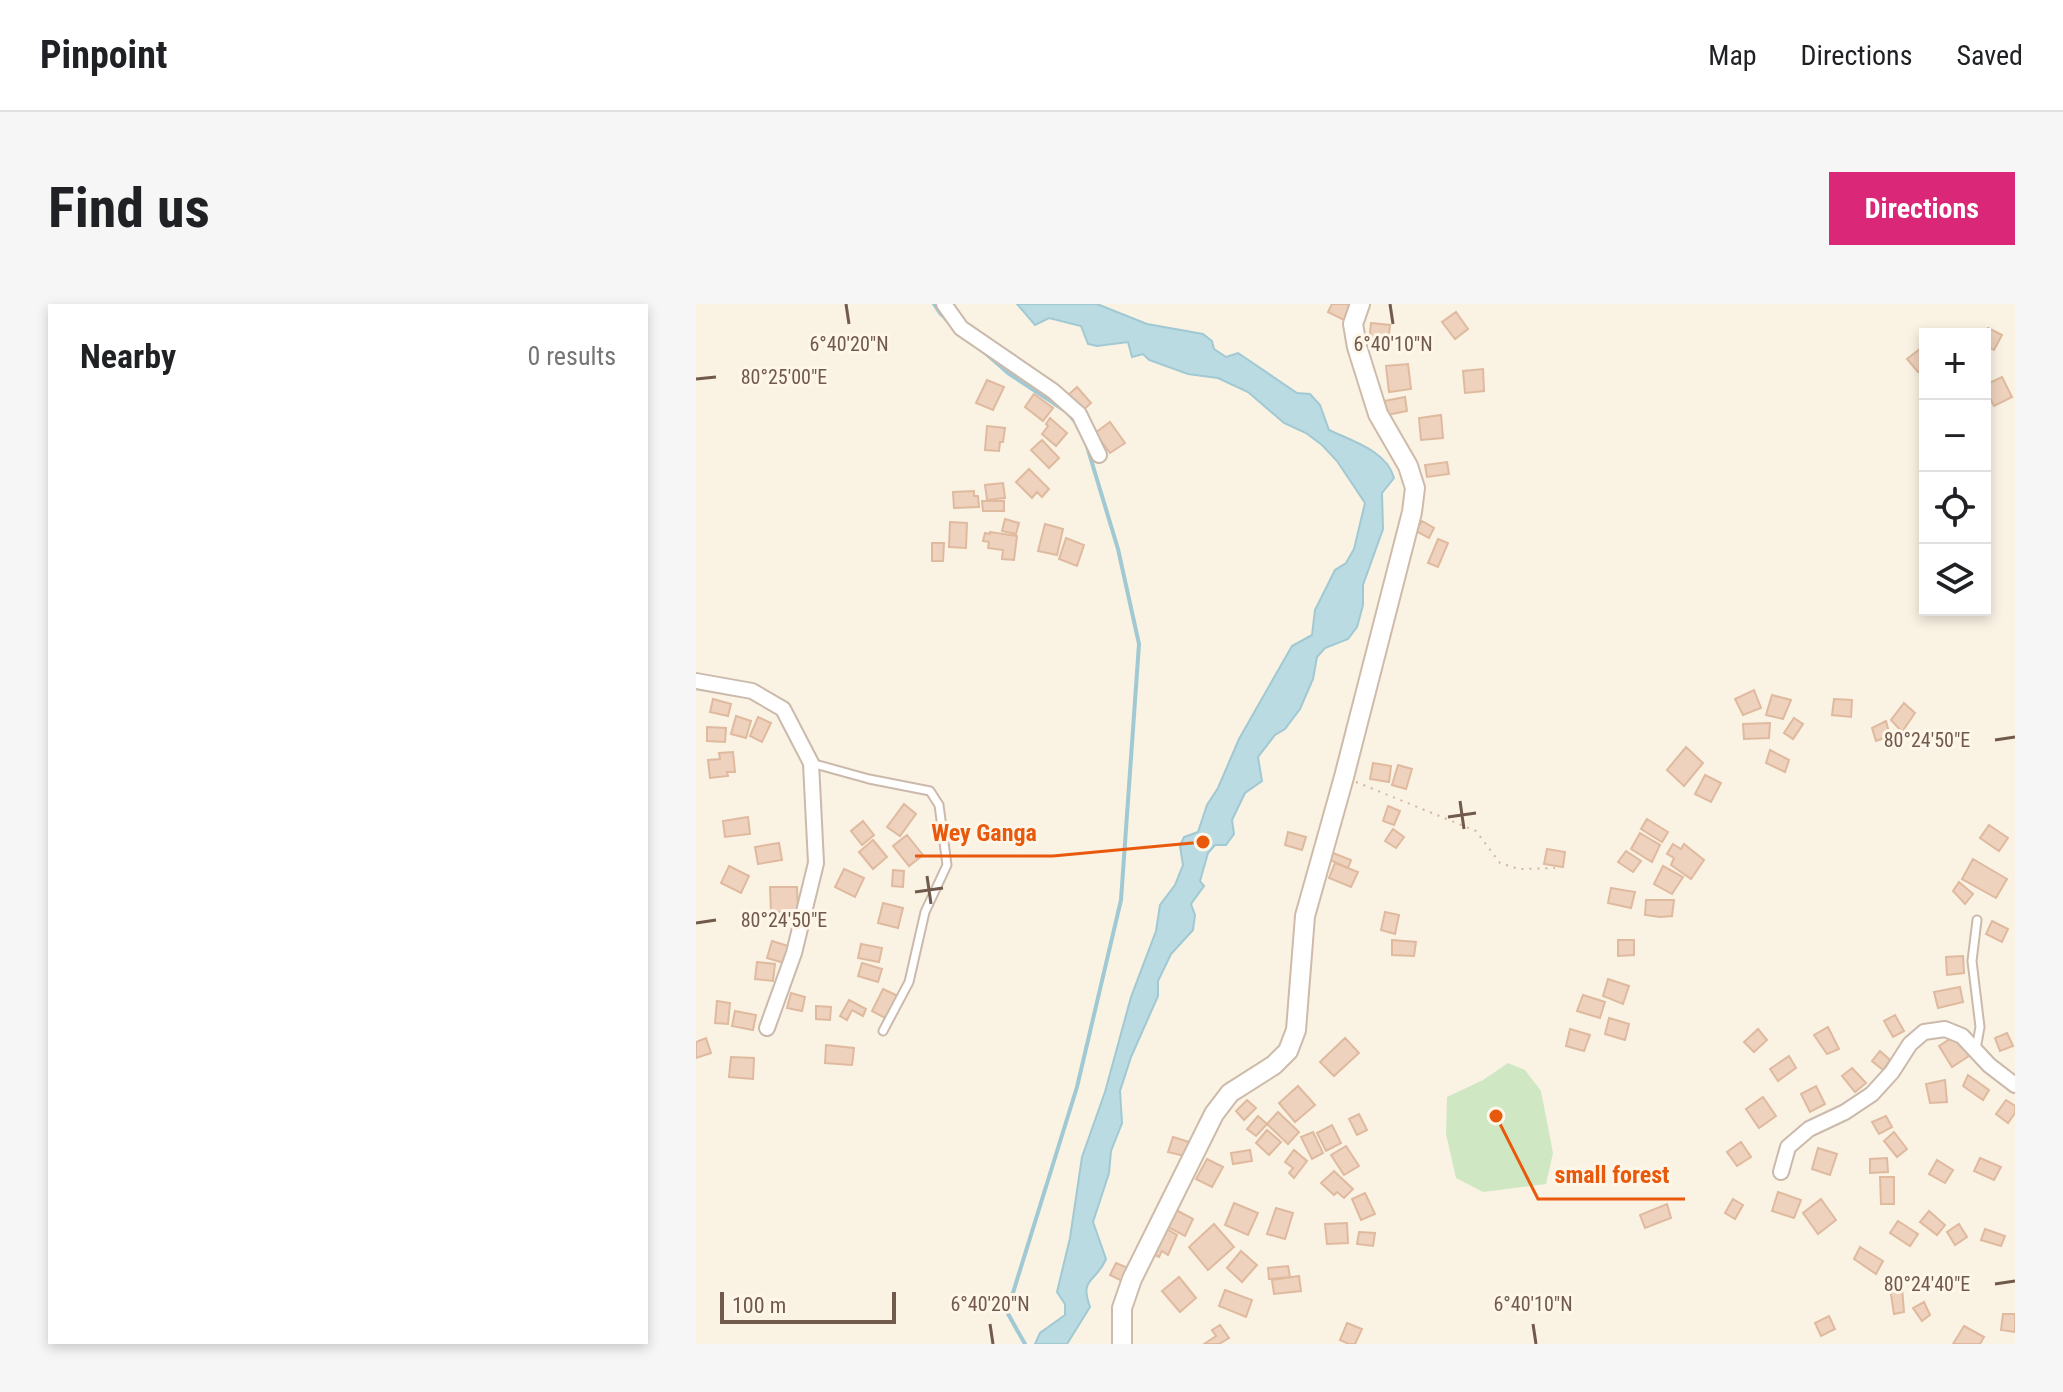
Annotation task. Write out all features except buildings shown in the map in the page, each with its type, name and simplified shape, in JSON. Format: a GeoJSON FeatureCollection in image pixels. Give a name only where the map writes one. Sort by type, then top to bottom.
{"type":"FeatureCollection","features":[{"type":"Feature","properties":{"kind":"street"},"geometry":{"type":"LineString","coordinates":[[944,304],[961,328],[1053,391],[1079,414],[1099,455]]}},
{"type":"Feature","properties":{"kind":"street"},"geometry":{"type":"LineString","coordinates":[[1122,1344],[1122,1308],[1132,1279],[1214,1114],[1230,1093],[1274,1065],[1288,1051],[1296,1030],[1305,916],[1344,777],[1412,512],[1415,488],[1408,466],[1378,414],[1357,347],[1353,324],[1360,304]]}},
{"type":"Feature","properties":{"kind":"street"},"geometry":{"type":"LineString","coordinates":[[696,681],[752,691],[783,709],[811,763],[816,863],[794,953],[767,1028]]}},
{"type":"Feature","properties":{"kind":"street"},"geometry":{"type":"LineString","coordinates":[[1781,1172],[1788,1147],[1809,1129],[1845,1112],[1872,1094],[1892,1072],[1910,1044],[1924,1032],[1945,1029],[1962,1036],[1989,1065],[2015,1085]]}},
{"type":"Feature","properties":{"kind":"lane"},"geometry":{"type":"LineString","coordinates":[[811,763],[930,791],[939,805],[947,865],[925,912],[909,982],[883,1031]]}},
{"type":"Feature","properties":{"kind":"lane"},"geometry":{"type":"LineString","coordinates":[[1976,1049],[1980,1027],[1972,961],[1977,920]]}},
{"type":"Feature","properties":{"kind":"path"},"geometry":{"type":"LineString","coordinates":[[1344,777],[1476,831],[1500,863],[1519,869],[1555,868]]}},
{"type":"Feature","properties":{"kind":"green space"},"geometry":{"type":"Polygon","coordinates":[[[1508,1063],[1525,1070],[1541,1091],[1553,1153],[1546,1184],[1483,1192],[1456,1178],[1446,1134],[1447,1097],[1483,1080],[1508,1063]]]}},
{"type":"Feature","properties":{"kind":"water"},"geometry":{"type":"Polygon","coordinates":[[[1017,304],[1097,304],[1147,324],[1203,334],[1212,341],[1214,349],[1226,357],[1238,353],[1297,393],[1310,394],[1320,405],[1329,430],[1376,454],[1394,478],[1382,493],[1383,529],[1363,585],[1363,605],[1357,627],[1348,639],[1325,648],[1317,657],[1313,679],[1300,709],[1258,757],[1262,781],[1245,793],[1232,820],[1234,834],[1226,845],[1215,845],[1208,853],[1200,881],[1204,886],[1191,904],[1195,915],[1193,930],[1171,954],[1158,981],[1158,996],[1131,1057],[1120,1091],[1122,1123],[1111,1151],[1109,1173],[1093,1222],[1106,1259],[1088,1285],[1086,1290],[1090,1307],[1067,1344],[1035,1344],[1040,1333],[1065,1315],[1065,1304],[1057,1292],[1070,1238],[1082,1157],[1105,1092],[1131,997],[1156,931],[1160,905],[1175,885],[1183,865],[1180,846],[1184,837],[1198,832],[1207,805],[1218,788],[1239,739],[1292,646],[1312,635],[1315,610],[1335,570],[1346,563],[1354,549],[1365,503],[1337,461],[1322,445],[1284,423],[1248,392],[1218,378],[1188,374],[1149,360],[1143,354],[1132,357],[1128,342],[1097,346],[1088,344],[1081,326],[1049,318],[1035,325],[1017,304]]]}},
{"type":"Feature","properties":{"kind":"waterway"},"geometry":{"type":"LineString","coordinates":[[934,304],[949,322]]}},
{"type":"Feature","properties":{"kind":"waterway"},"geometry":{"type":"LineString","coordinates":[[983,351],[1008,373],[1067,412],[1077,424]]}},
{"type":"Feature","properties":{"kind":"waterway"},"geometry":{"type":"LineString","coordinates":[[1025,1344],[1007,1312],[1077,1087],[1121,900],[1139,644],[1118,549],[1086,443]]}},
{"type":"Feature","properties":{"kind":"place","name":"Wey Ganga"},"geometry":{"type":"Point","coordinates":[1203,842]}},
{"type":"Feature","properties":{"kind":"place","name":"small forest"},"geometry":{"type":"Point","coordinates":[1496,1116]}}]}
